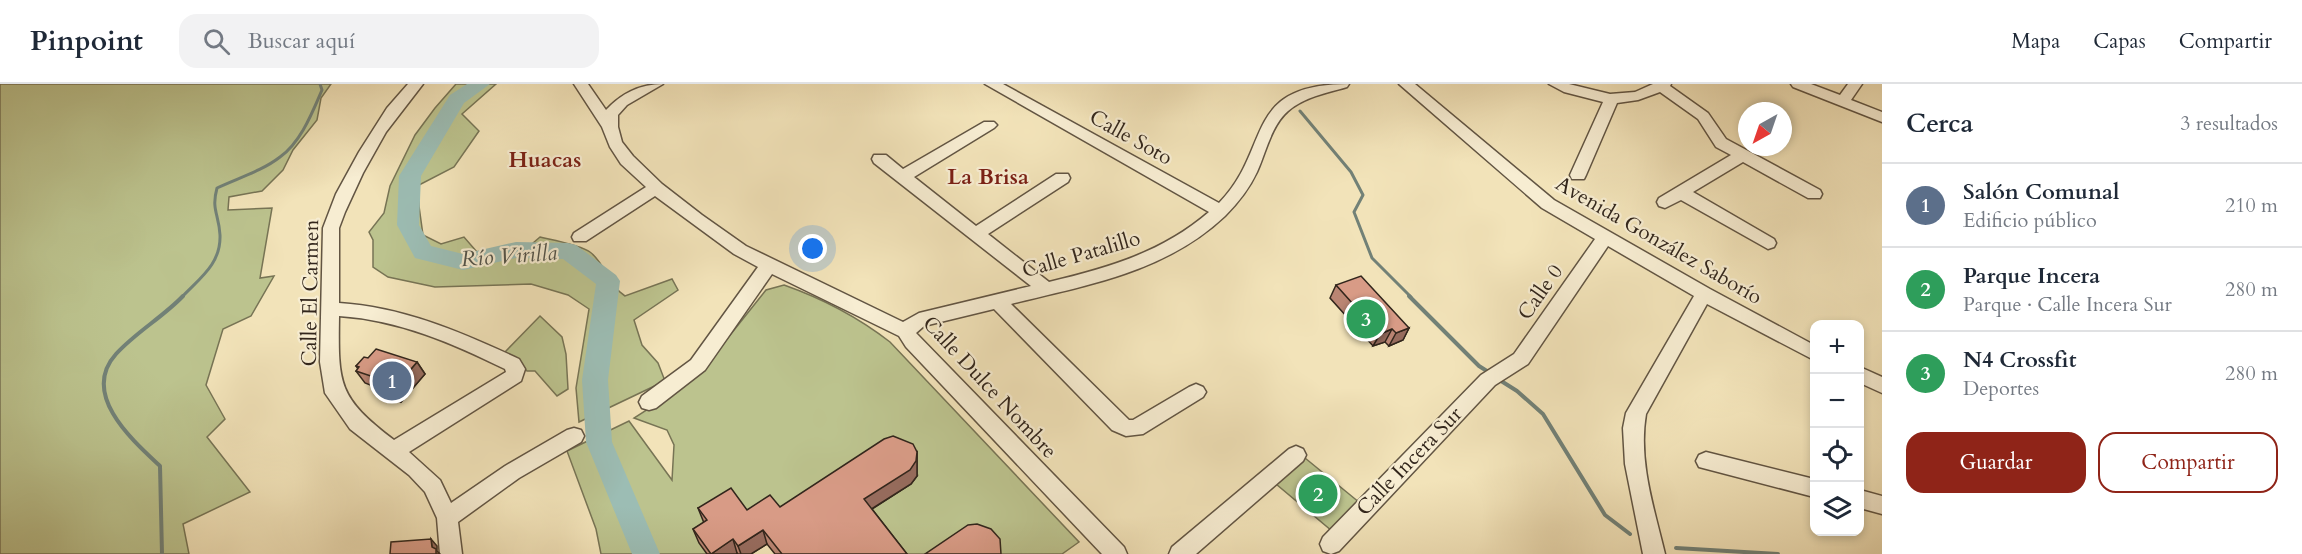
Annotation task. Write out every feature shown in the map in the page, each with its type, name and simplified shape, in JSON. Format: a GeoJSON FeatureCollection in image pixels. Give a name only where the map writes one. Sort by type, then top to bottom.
{"type":"FeatureCollection","features":[{"type":"Feature","properties":{"kind":"street","name":"Calle El Carmen"},"geometry":{"type":"LineString","coordinates":[[416,84],[393,109],[336,208],[331,228],[329,362],[335,393],[357,423],[416,469],[433,486],[447,518],[451,554]]}},
{"type":"Feature","properties":{"kind":"street","name":"Calle Dulce Nombre"},"geometry":{"type":"LineString","coordinates":[[581,84],[610,127],[615,143],[627,160],[656,188],[740,250],[905,331],[912,342],[1116,554]]}},
{"type":"Feature","properties":{"kind":"street"},"geometry":{"type":"LineString","coordinates":[[610,127],[610,114],[622,102],[656,84]]}},
{"type":"Feature","properties":{"kind":"street","name":"Calle Soto"},"geometry":{"type":"LineString","coordinates":[[992,84],[1219,210]]}},
{"type":"Feature","properties":{"kind":"street","name":"Calle Patalillo"},"geometry":{"type":"LineString","coordinates":[[905,331],[919,320],[1139,264],[1188,237],[1219,210],[1245,181],[1274,119],[1283,107],[1311,93],[1342,84]]}},
{"type":"Feature","properties":{"kind":"street","name":"Avenida González Saborío"},"geometry":{"type":"LineString","coordinates":[[1406,84],[1548,204],[1704,294],[1810,350]]}},
{"type":"Feature","properties":{"kind":"street"},"geometry":{"type":"LineString","coordinates":[[1556,84],[1611,100],[1632,98],[1662,85],[1703,116],[1721,143],[1738,153]]}},
{"type":"Feature","properties":{"kind":"street"},"geometry":{"type":"LineString","coordinates":[[1798,84],[1882,117]]}},
{"type":"Feature","properties":{"kind":"street"},"geometry":{"type":"LineString","coordinates":[[1843,101],[1855,84]]}},
{"type":"Feature","properties":{"kind":"street"},"geometry":{"type":"LineString","coordinates":[[1578,175],[1611,100]]}},
{"type":"Feature","properties":{"kind":"street"},"geometry":{"type":"LineString","coordinates":[[902,177],[989,125]]}},
{"type":"Feature","properties":{"kind":"street"},"geometry":{"type":"LineString","coordinates":[[1665,202],[1740,156]]}},
{"type":"Feature","properties":{"kind":"street"},"geometry":{"type":"LineString","coordinates":[[1744,156],[1814,194]]}},
{"type":"Feature","properties":{"kind":"street"},"geometry":{"type":"LineString","coordinates":[[880,159],[1046,289]]}},
{"type":"Feature","properties":{"kind":"street"},"geometry":{"type":"LineString","coordinates":[[976,234],[1062,178]]}},
{"type":"Feature","properties":{"kind":"street"},"geometry":{"type":"LineString","coordinates":[[580,237],[656,188]]}},
{"type":"Feature","properties":{"kind":"street"},"geometry":{"type":"LineString","coordinates":[[1681,193],[1768,243]]}},
{"type":"Feature","properties":{"kind":"street","name":"Calle 0"},"geometry":{"type":"LineString","coordinates":[[1488,380],[1521,360],[1605,237]]}},
{"type":"Feature","properties":{"kind":"street"},"geometry":{"type":"LineString","coordinates":[[649,402],[698,365],[769,265]]}},
{"type":"Feature","properties":{"kind":"street"},"geometry":{"type":"LineString","coordinates":[[1654,554],[1633,449],[1632,427],[1636,413],[1704,294]]}},
{"type":"Feature","properties":{"kind":"street"},"geometry":{"type":"LineString","coordinates":[[997,301],[1119,424],[1126,428],[1136,429],[1196,392]]}},
{"type":"Feature","properties":{"kind":"street"},"geometry":{"type":"LineString","coordinates":[[330,309],[359,310],[402,319],[462,341],[512,364],[516,369],[514,376],[392,452]]}},
{"type":"Feature","properties":{"kind":"street"},"geometry":{"type":"LineString","coordinates":[[1864,377],[1882,385]]}},
{"type":"Feature","properties":{"kind":"street","name":"Calle Incera Sur"},"geometry":{"type":"LineString","coordinates":[[1330,544],[1488,380]]}},
{"type":"Feature","properties":{"kind":"street"},"geometry":{"type":"LineString","coordinates":[[447,518],[512,472],[574,436]]}},
{"type":"Feature","properties":{"kind":"street"},"geometry":{"type":"LineString","coordinates":[[1180,554],[1296,455]]}},
{"type":"Feature","properties":{"kind":"street"},"geometry":{"type":"LineString","coordinates":[[1706,461],[1810,487]]}},
{"type":"Feature","properties":{"kind":"street"},"geometry":{"type":"LineString","coordinates":[[1864,500],[1882,505]]}},
{"type":"Feature","properties":{"kind":"green space"},"geometry":{"type":"Polygon","coordinates":[[[0,84],[331,84],[321,98],[317,120],[293,150],[283,170],[262,191],[229,197],[228,210],[272,208],[260,278],[274,276],[251,316],[223,329],[206,385],[225,419],[207,437],[250,492],[183,524],[189,554],[0,554],[0,84]]]}},
{"type":"Feature","properties":{"kind":"green space"},"geometry":{"type":"Polygon","coordinates":[[[456,84],[496,84],[462,114],[479,131],[454,167],[419,185],[423,235],[441,244],[464,237],[477,252],[519,255],[540,237],[574,245],[586,249],[600,262],[615,286],[625,296],[672,279],[678,290],[634,320],[642,345],[658,363],[665,381],[579,422],[576,388],[589,309],[568,295],[531,284],[435,287],[388,277],[373,267],[373,240],[369,232],[384,213],[390,186],[415,135],[456,84]]]}},
{"type":"Feature","properties":{"kind":"green space"},"geometry":{"type":"Polygon","coordinates":[[[784,285],[839,309],[890,342],[1079,542],[1062,554],[897,554],[865,513],[911,484],[917,476],[707,554],[601,554],[596,529],[567,451],[629,421],[672,480],[674,445],[667,430],[634,418],[684,386],[703,369],[766,290],[784,285]]]}},
{"type":"Feature","properties":{"kind":"green space"},"geometry":{"type":"Polygon","coordinates":[[[540,316],[562,337],[566,354],[568,389],[557,396],[535,371],[527,371],[514,358],[504,353],[540,316]]]}},
{"type":"Feature","properties":{"kind":"green space"},"geometry":{"type":"Polygon","coordinates":[[[1305,458],[1360,503],[1332,531],[1276,484],[1305,458]]]}},
{"type":"Feature","properties":{"kind":"building"},"geometry":{"type":"Polygon","coordinates":[[[1361,276],[1409,328],[1396,333],[1392,329],[1380,334],[1336,285],[1361,276]]]}},
{"type":"Feature","properties":{"kind":"building"},"geometry":{"type":"Polygon","coordinates":[[[376,349],[417,362],[393,390],[376,384],[380,379],[356,371],[359,367],[356,366],[364,357],[368,358],[376,349]]]}},
{"type":"Feature","properties":{"kind":"building"},"geometry":{"type":"Polygon","coordinates":[[[893,436],[913,444],[917,452],[916,461],[910,470],[864,499],[907,554],[782,554],[763,530],[738,546],[733,539],[711,554],[693,529],[707,520],[698,508],[731,488],[747,510],[770,495],[780,507],[884,439],[893,436]]]}},
{"type":"Feature","properties":{"kind":"building"},"geometry":{"type":"Polygon","coordinates":[[[977,524],[991,529],[1000,539],[1001,554],[925,554],[968,525],[977,524]]]}},
{"type":"Feature","properties":{"kind":"building"},"geometry":{"type":"Polygon","coordinates":[[[431,539],[436,554],[390,554],[391,542],[431,539]]]}},
{"type":"Feature","properties":{"kind":"waterway"},"geometry":{"type":"LineString","coordinates":[[183,296],[208,270],[217,254],[220,235],[215,207],[217,188],[266,166],[287,151],[300,135],[310,117],[322,90],[320,84]]}},
{"type":"Feature","properties":{"kind":"waterway","name":"Río Virilla"},"geometry":{"type":"LineString","coordinates":[[480,84],[457,99],[410,176],[408,225],[423,252],[463,262],[516,250],[568,251],[608,281],[595,380],[599,442],[646,554]]}},
{"type":"Feature","properties":{"kind":"waterway"},"geometry":{"type":"LineString","coordinates":[[1300,111],[1351,172],[1363,195],[1354,212],[1372,258],[1411,297]]}},
{"type":"Feature","properties":{"kind":"waterway"},"geometry":{"type":"LineString","coordinates":[[162,554],[160,466],[124,430],[107,400],[104,385],[106,369],[116,354],[183,296]]}},
{"type":"Feature","properties":{"kind":"waterway"},"geometry":{"type":"LineString","coordinates":[[1409,296],[1479,366],[1490,373]]}},
{"type":"Feature","properties":{"kind":"waterway"},"geometry":{"type":"LineString","coordinates":[[1498,379],[1517,391],[1543,414],[1605,515],[1630,534]]}},
{"type":"Feature","properties":{"kind":"waterway"},"geometry":{"type":"LineString","coordinates":[[1676,548],[1778,554]]}},
{"type":"Feature","properties":{"kind":"place","name":"N4 Crossfit"},"geometry":{"type":"Point","coordinates":[1366,319]}},
{"type":"Feature","properties":{"kind":"place","name":"Salón Comunal"},"geometry":{"type":"Point","coordinates":[392,381]}},
{"type":"Feature","properties":{"kind":"place","name":"Parque Incera"},"geometry":{"type":"Point","coordinates":[1318,494]}},
{"type":"Feature","properties":{"kind":"district","name":"Huacas"},"geometry":{"type":"Point","coordinates":[545,159]}},
{"type":"Feature","properties":{"kind":"district","name":"La Brisa"},"geometry":{"type":"Point","coordinates":[988,176]}}]}
